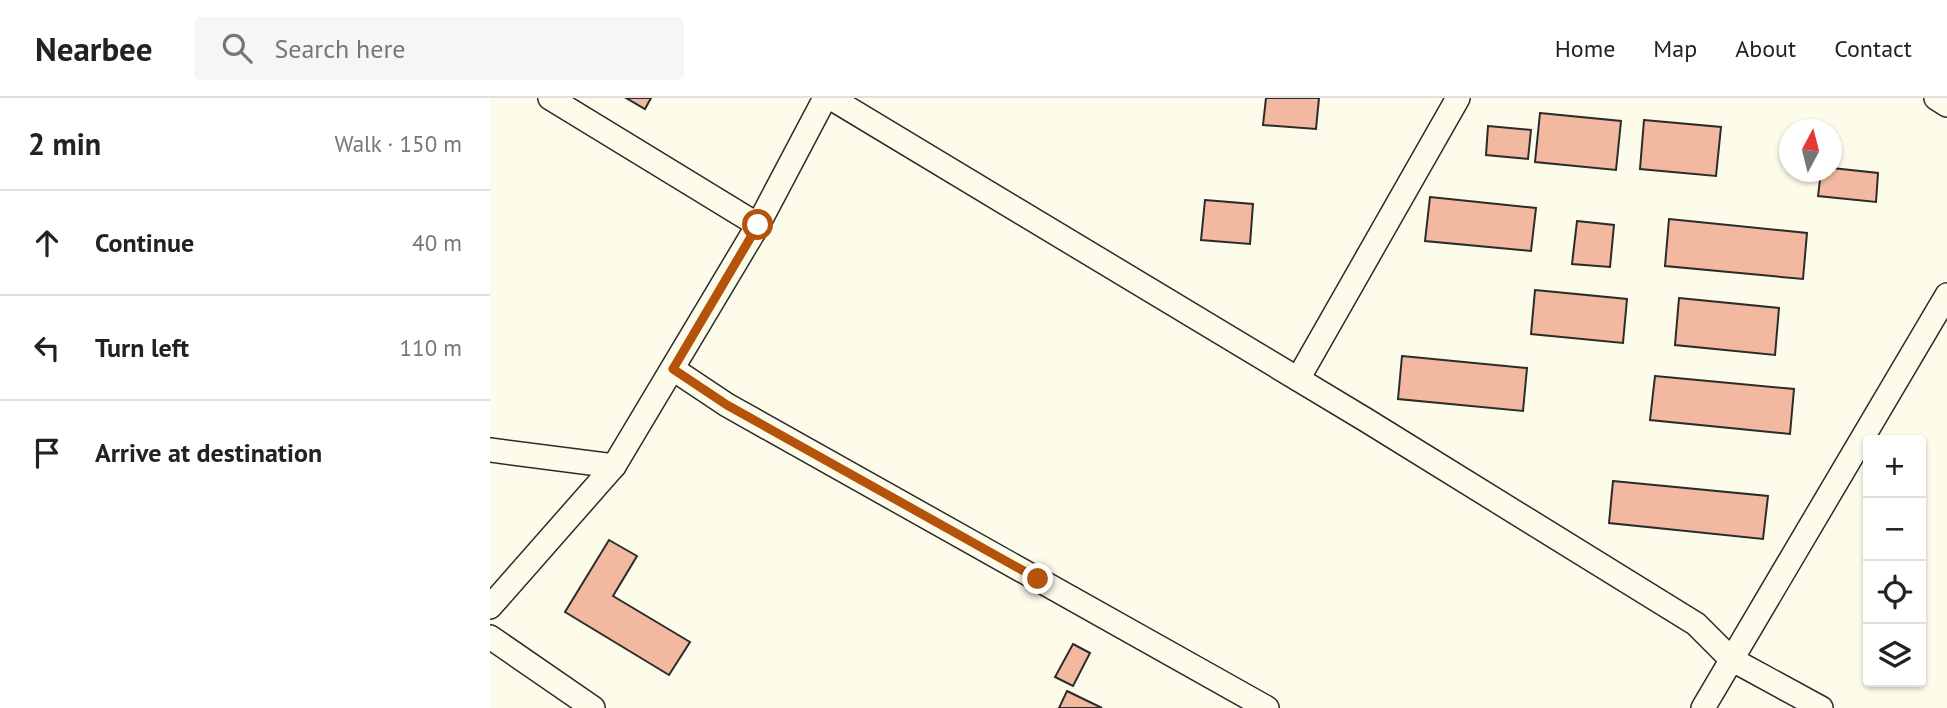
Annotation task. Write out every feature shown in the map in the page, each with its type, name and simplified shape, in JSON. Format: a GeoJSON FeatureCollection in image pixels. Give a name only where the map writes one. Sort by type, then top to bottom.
{"type":"FeatureCollection","features":[{"type":"Feature","properties":{"kind":"street"},"geometry":{"type":"LineString","coordinates":[[550,98],[758,225]]}},
{"type":"Feature","properties":{"kind":"street"},"geometry":{"type":"LineString","coordinates":[[490,607],[614,466],[758,225],[825,98]]}},
{"type":"Feature","properties":{"kind":"street"},"geometry":{"type":"LineString","coordinates":[[831,98],[1298,379],[1696,624],[1731,659],[1821,708]]}},
{"type":"Feature","properties":{"kind":"street"},"geometry":{"type":"LineString","coordinates":[[1298,379],[1458,98]]}},
{"type":"Feature","properties":{"kind":"street"},"geometry":{"type":"LineString","coordinates":[[1936,98],[1947,105]]}},
{"type":"Feature","properties":{"kind":"street"},"geometry":{"type":"LineString","coordinates":[[1703,708],[1947,295]]}},
{"type":"Feature","properties":{"kind":"street"},"geometry":{"type":"LineString","coordinates":[[673,369],[739,411],[1242,701],[1267,708]]}},
{"type":"Feature","properties":{"kind":"street"},"geometry":{"type":"LineString","coordinates":[[490,450],[614,466]]}},
{"type":"Feature","properties":{"kind":"street"},"geometry":{"type":"LineString","coordinates":[[490,637],[593,708]]}},
{"type":"Feature","properties":{"kind":"building"},"geometry":{"type":"Polygon","coordinates":[[[626,98],[651,98],[645,109],[626,98]]]}},
{"type":"Feature","properties":{"kind":"building"},"geometry":{"type":"Polygon","coordinates":[[[1266,98],[1319,98],[1316,129],[1263,125],[1266,98]]]}},
{"type":"Feature","properties":{"kind":"building"},"geometry":{"type":"Polygon","coordinates":[[[1540,113],[1621,121],[1616,170],[1535,162],[1540,113]]]}},
{"type":"Feature","properties":{"kind":"building"},"geometry":{"type":"Polygon","coordinates":[[[1644,120],[1721,127],[1716,176],[1640,169],[1644,120]]]}},
{"type":"Feature","properties":{"kind":"building"},"geometry":{"type":"Polygon","coordinates":[[[1488,126],[1531,130],[1528,159],[1486,155],[1488,126]]]}},
{"type":"Feature","properties":{"kind":"building"},"geometry":{"type":"Polygon","coordinates":[[[1842,169],[1878,173],[1876,202],[1818,196],[1820,182],[1842,182],[1842,169]]]}},
{"type":"Feature","properties":{"kind":"building"},"geometry":{"type":"Polygon","coordinates":[[[1430,197],[1536,208],[1531,251],[1425,241],[1430,197]]]}},
{"type":"Feature","properties":{"kind":"building"},"geometry":{"type":"Polygon","coordinates":[[[1205,200],[1253,204],[1250,244],[1201,240],[1205,200]]]}},
{"type":"Feature","properties":{"kind":"building"},"geometry":{"type":"Polygon","coordinates":[[[1669,219],[1807,233],[1803,279],[1665,266],[1669,219]]]}},
{"type":"Feature","properties":{"kind":"building"},"geometry":{"type":"Polygon","coordinates":[[[1577,221],[1614,225],[1610,267],[1572,264],[1577,221]]]}},
{"type":"Feature","properties":{"kind":"building"},"geometry":{"type":"Polygon","coordinates":[[[1535,290],[1627,299],[1623,343],[1531,334],[1535,290]]]}},
{"type":"Feature","properties":{"kind":"building"},"geometry":{"type":"Polygon","coordinates":[[[1679,298],[1779,308],[1775,355],[1675,345],[1679,298]]]}},
{"type":"Feature","properties":{"kind":"building"},"geometry":{"type":"Polygon","coordinates":[[[1402,356],[1527,368],[1523,411],[1398,399],[1402,356]]]}},
{"type":"Feature","properties":{"kind":"building"},"geometry":{"type":"Polygon","coordinates":[[[1655,376],[1794,389],[1790,434],[1650,420],[1655,376]]]}},
{"type":"Feature","properties":{"kind":"building"},"geometry":{"type":"Polygon","coordinates":[[[1613,481],[1768,496],[1763,539],[1609,523],[1613,481]]]}},
{"type":"Feature","properties":{"kind":"building"},"geometry":{"type":"Polygon","coordinates":[[[609,540],[637,556],[613,596],[690,642],[669,675],[565,612],[609,540]]]}},
{"type":"Feature","properties":{"kind":"building"},"geometry":{"type":"Polygon","coordinates":[[[1073,644],[1090,653],[1073,686],[1055,677],[1073,644]]]}},
{"type":"Feature","properties":{"kind":"building"},"geometry":{"type":"Polygon","coordinates":[[[1067,691],[1102,708],[1059,708],[1067,691]]]}},
{"type":"Feature","properties":{"kind":"route"},"geometry":{"type":"LineString","coordinates":[[758,225],[673,369],[727,405],[1038,579]]}}]}
